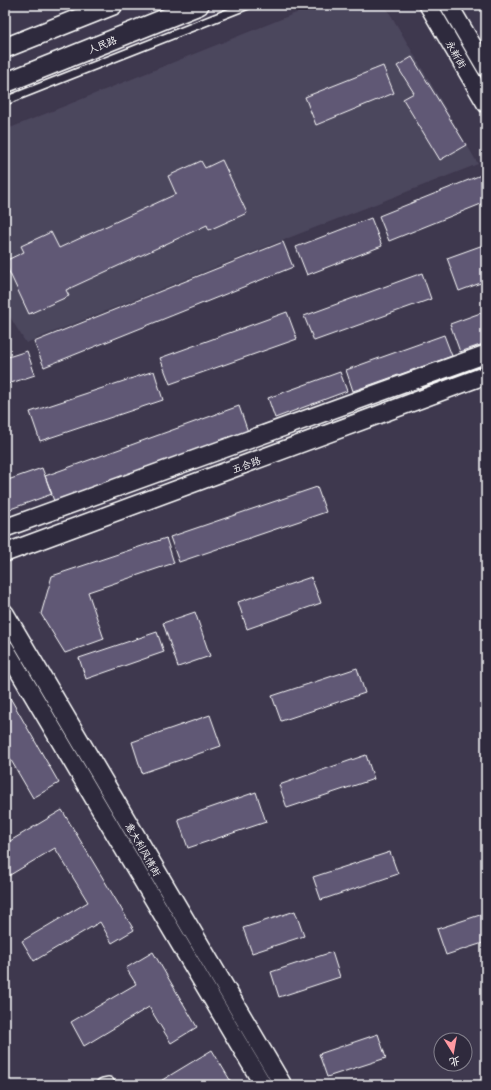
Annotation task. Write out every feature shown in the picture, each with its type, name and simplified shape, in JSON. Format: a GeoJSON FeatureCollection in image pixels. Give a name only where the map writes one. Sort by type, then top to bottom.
{"type":"FeatureCollection","features":[{"type":"Feature","properties":{"kind":"main road"},"geometry":{"type":"LineString","coordinates":[[5,48],[113,5]]}},
{"type":"Feature","properties":{"kind":"main road","name":"人民路"},"geometry":{"type":"LineString","coordinates":[[5,83],[199,5]]}},
{"type":"Feature","properties":{"kind":"street","name":"永新街"},"geometry":{"type":"LineString","coordinates":[[428,5],[486,104]]}},
{"type":"Feature","properties":{"kind":"street","name":"永新街"},"geometry":{"type":"LineString","coordinates":[[449,5],[486,68]]}},
{"type":"Feature","properties":{"kind":"street"},"geometry":{"type":"LineString","coordinates":[[5,528],[486,354]]}},
{"type":"Feature","properties":{"kind":"street","name":"五合路"},"geometry":{"type":"LineString","coordinates":[[5,553],[486,375]]}},
{"type":"Feature","properties":{"kind":"street","name":"意大利风情街"},"geometry":{"type":"LineString","coordinates":[[5,612],[283,1085]]}},
{"type":"Feature","properties":{"kind":"street","name":"意大利风情街"},"geometry":{"type":"LineString","coordinates":[[5,648],[263,1085]]}},
{"type":"Feature","properties":{"kind":"lane"},"geometry":{"type":"LineString","coordinates":[[5,101],[248,5]]}},
{"type":"Feature","properties":{"kind":"shaded area"},"geometry":{"type":"Polygon","coordinates":[[[316,5],[385,5],[478,164],[26,343],[5,309],[5,130],[316,5]]]}},
{"type":"Feature","properties":{"kind":"building"},"geometry":{"type":"Polygon","coordinates":[[[412,57],[466,145],[440,160],[403,99],[414,93],[397,66],[412,57]]]}},
{"type":"Feature","properties":{"kind":"building"},"geometry":{"type":"Polygon","coordinates":[[[383,66],[394,93],[316,125],[305,97],[383,66]]]}},
{"type":"Feature","properties":{"kind":"building"},"geometry":{"type":"Polygon","coordinates":[[[222,160],[247,213],[209,230],[207,225],[66,290],[69,296],[29,314],[5,263],[5,261],[24,252],[21,246],[51,232],[59,248],[176,194],[168,176],[201,161],[205,168],[222,160]]]}},
{"type":"Feature","properties":{"kind":"building"},"geometry":{"type":"Polygon","coordinates":[[[486,173],[486,202],[389,241],[379,216],[486,173]]]}},
{"type":"Feature","properties":{"kind":"building"},"geometry":{"type":"Polygon","coordinates":[[[371,218],[382,246],[307,275],[296,247],[371,218]]]}},
{"type":"Feature","properties":{"kind":"building"},"geometry":{"type":"Polygon","coordinates":[[[283,242],[293,267],[44,367],[34,342],[283,242]]]}},
{"type":"Feature","properties":{"kind":"building"},"geometry":{"type":"Polygon","coordinates":[[[486,244],[486,281],[459,291],[447,258],[486,244]]]}},
{"type":"Feature","properties":{"kind":"building"},"geometry":{"type":"Polygon","coordinates":[[[422,273],[431,299],[314,341],[304,316],[422,273]]]}},
{"type":"Feature","properties":{"kind":"building"},"geometry":{"type":"Polygon","coordinates":[[[486,311],[486,343],[460,352],[450,324],[486,311]]]}},
{"type":"Feature","properties":{"kind":"building"},"geometry":{"type":"Polygon","coordinates":[[[287,312],[297,339],[170,384],[160,358],[287,312]]]}},
{"type":"Feature","properties":{"kind":"building"},"geometry":{"type":"Polygon","coordinates":[[[444,335],[452,356],[353,391],[346,370],[444,335]]]}},
{"type":"Feature","properties":{"kind":"building"},"geometry":{"type":"Polygon","coordinates":[[[27,351],[35,375],[5,385],[5,358],[27,351]]]}},
{"type":"Feature","properties":{"kind":"building"},"geometry":{"type":"Polygon","coordinates":[[[154,371],[163,400],[40,441],[30,412],[154,371]]]}},
{"type":"Feature","properties":{"kind":"building"},"geometry":{"type":"Polygon","coordinates":[[[340,372],[347,391],[275,418],[268,398],[340,372]]]}},
{"type":"Feature","properties":{"kind":"building"},"geometry":{"type":"Polygon","coordinates":[[[239,406],[248,432],[54,501],[45,476],[239,406]]]}},
{"type":"Feature","properties":{"kind":"building"},"geometry":{"type":"Polygon","coordinates":[[[42,468],[52,494],[5,511],[5,481],[42,468]]]}},
{"type":"Feature","properties":{"kind":"building"},"geometry":{"type":"Polygon","coordinates":[[[317,487],[326,512],[179,562],[170,537],[317,487]]]}},
{"type":"Feature","properties":{"kind":"building"},"geometry":{"type":"Polygon","coordinates":[[[166,538],[174,563],[88,592],[104,639],[65,653],[41,614],[52,576],[166,538]]]}},
{"type":"Feature","properties":{"kind":"building"},"geometry":{"type":"Polygon","coordinates":[[[311,577],[321,603],[247,629],[238,602],[311,577]]]}},
{"type":"Feature","properties":{"kind":"building"},"geometry":{"type":"Polygon","coordinates":[[[195,612],[210,656],[178,667],[163,623],[195,612]]]}},
{"type":"Feature","properties":{"kind":"building"},"geometry":{"type":"Polygon","coordinates":[[[157,632],[164,652],[86,679],[79,658],[157,632]]]}},
{"type":"Feature","properties":{"kind":"building"},"geometry":{"type":"Polygon","coordinates":[[[357,668],[365,693],[281,721],[272,696],[357,668]]]}},
{"type":"Feature","properties":{"kind":"building"},"geometry":{"type":"Polygon","coordinates":[[[5,689],[59,783],[33,798],[5,750],[5,689]]]}},
{"type":"Feature","properties":{"kind":"building"},"geometry":{"type":"Polygon","coordinates":[[[210,715],[221,746],[142,773],[132,742],[210,715]]]}},
{"type":"Feature","properties":{"kind":"building"},"geometry":{"type":"Polygon","coordinates":[[[366,755],[374,779],[287,808],[279,785],[366,755]]]}},
{"type":"Feature","properties":{"kind":"building"},"geometry":{"type":"Polygon","coordinates":[[[256,792],[266,822],[188,848],[178,819],[256,792]]]}},
{"type":"Feature","properties":{"kind":"building"},"geometry":{"type":"Polygon","coordinates":[[[62,810],[134,930],[112,943],[100,922],[34,961],[22,941],[88,902],[55,848],[5,878],[5,844],[62,810]]]}},
{"type":"Feature","properties":{"kind":"building"},"geometry":{"type":"Polygon","coordinates":[[[390,852],[398,874],[321,900],[313,877],[390,852]]]}},
{"type":"Feature","properties":{"kind":"building"},"geometry":{"type":"Polygon","coordinates":[[[295,911],[304,936],[252,953],[243,928],[295,911]]]}},
{"type":"Feature","properties":{"kind":"building"},"geometry":{"type":"Polygon","coordinates":[[[486,913],[486,942],[446,955],[437,929],[486,913]]]}},
{"type":"Feature","properties":{"kind":"building"},"geometry":{"type":"Polygon","coordinates":[[[153,952],[197,1027],[171,1043],[149,1007],[84,1046],[71,1022],[136,984],[126,968],[153,952]]]}},
{"type":"Feature","properties":{"kind":"building"},"geometry":{"type":"Polygon","coordinates":[[[332,952],[340,977],[279,997],[271,972],[332,952]]]}},
{"type":"Feature","properties":{"kind":"building"},"geometry":{"type":"Polygon","coordinates":[[[378,1034],[386,1058],[327,1077],[319,1054],[378,1034]]]}},
{"type":"Feature","properties":{"kind":"building"},"geometry":{"type":"Polygon","coordinates":[[[212,1050],[233,1085],[154,1085],[212,1050]]]}}]}
